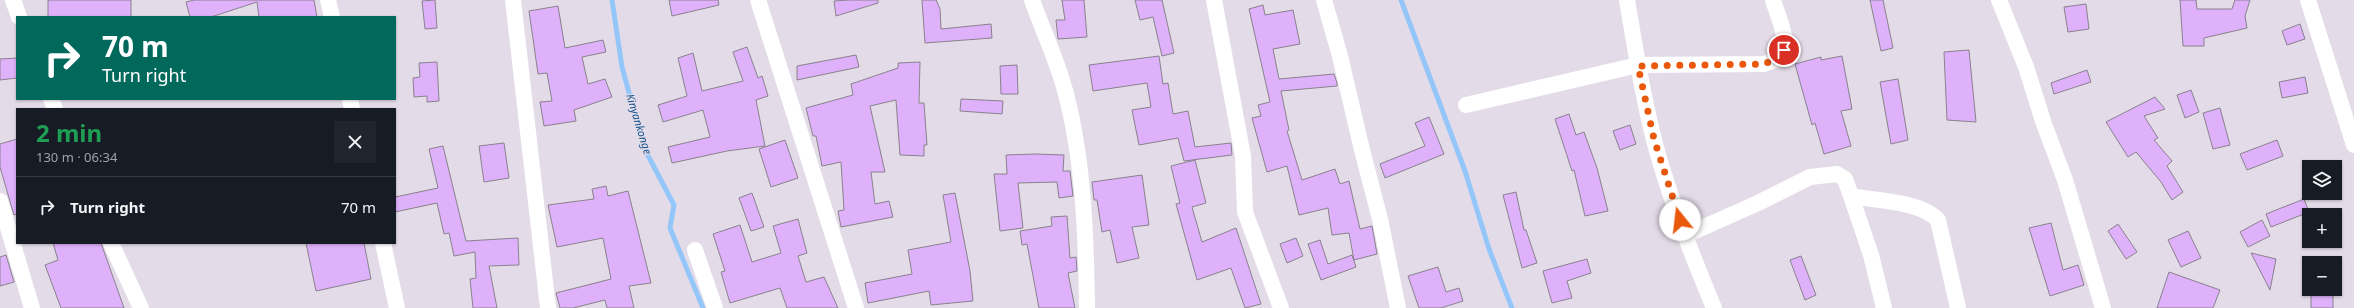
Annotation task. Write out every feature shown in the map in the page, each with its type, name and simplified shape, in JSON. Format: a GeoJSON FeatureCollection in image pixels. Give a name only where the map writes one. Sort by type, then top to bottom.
{"type":"FeatureCollection","features":[{"type":"Feature","properties":{"kind":"street"},"geometry":{"type":"LineString","coordinates":[[13,0],[20,16]]}},
{"type":"Feature","properties":{"kind":"street"},"geometry":{"type":"LineString","coordinates":[[328,0],[332,16]]}},
{"type":"Feature","properties":{"kind":"street"},"geometry":{"type":"LineString","coordinates":[[513,0],[548,308]]}},
{"type":"Feature","properties":{"kind":"street"},"geometry":{"type":"LineString","coordinates":[[758,0],[856,308]]}},
{"type":"Feature","properties":{"kind":"street"},"geometry":{"type":"LineString","coordinates":[[1032,0],[1064,87],[1074,135],[1085,216],[1087,308]]}},
{"type":"Feature","properties":{"kind":"street"},"geometry":{"type":"LineString","coordinates":[[1214,0],[1243,156],[1245,212],[1281,308]]}},
{"type":"Feature","properties":{"kind":"street"},"geometry":{"type":"LineString","coordinates":[[1324,0],[1340,56],[1380,219],[1398,308]]}},
{"type":"Feature","properties":{"kind":"street"},"geometry":{"type":"LineString","coordinates":[[1628,0],[1638,66],[1654,139],[1684,236],[1714,308]]}},
{"type":"Feature","properties":{"kind":"street"},"geometry":{"type":"LineString","coordinates":[[1466,106],[1638,66],[1764,64],[1778,58],[1784,50],[1784,37],[1773,0]]}},
{"type":"Feature","properties":{"kind":"street"},"geometry":{"type":"LineString","coordinates":[[1999,0],[2026,67],[2044,124],[2065,180],[2103,308]]}},
{"type":"Feature","properties":{"kind":"street"},"geometry":{"type":"LineString","coordinates":[[2308,0],[2354,145]]}},
{"type":"Feature","properties":{"kind":"street"},"geometry":{"type":"LineString","coordinates":[[1684,236],[1758,203],[1810,177],[1837,174],[1845,179],[1851,196],[1870,255],[1884,308]]}},
{"type":"Feature","properties":{"kind":"street"},"geometry":{"type":"LineString","coordinates":[[1851,196],[1921,208],[1932,214],[1938,220],[1942,232],[1958,308]]}},
{"type":"Feature","properties":{"kind":"street"},"geometry":{"type":"LineString","coordinates":[[0,201],[32,308]]}},
{"type":"Feature","properties":{"kind":"street"},"geometry":{"type":"LineString","coordinates":[[111,244],[141,308]]}},
{"type":"Feature","properties":{"kind":"street"},"geometry":{"type":"LineString","coordinates":[[382,244],[397,308]]}},
{"type":"Feature","properties":{"kind":"street"},"geometry":{"type":"LineString","coordinates":[[695,250],[714,308]]}},
{"type":"Feature","properties":{"kind":"building"},"geometry":{"type":"Polygon","coordinates":[[[48,0],[131,0],[131,16],[48,16],[48,0]]]}},
{"type":"Feature","properties":{"kind":"building"},"geometry":{"type":"Polygon","coordinates":[[[194,0],[314,0],[317,16],[259,16],[257,2],[214,16],[190,16],[186,2],[194,0]]]}},
{"type":"Feature","properties":{"kind":"building"},"geometry":{"type":"Polygon","coordinates":[[[435,0],[437,28],[425,29],[422,1],[435,0]]]}},
{"type":"Feature","properties":{"kind":"building"},"geometry":{"type":"Polygon","coordinates":[[[669,0],[718,0],[719,5],[672,16],[669,0]]]}},
{"type":"Feature","properties":{"kind":"building"},"geometry":{"type":"Polygon","coordinates":[[[878,0],[878,3],[836,16],[834,1],[878,0]]]}},
{"type":"Feature","properties":{"kind":"building"},"geometry":{"type":"Polygon","coordinates":[[[922,0],[936,0],[940,9],[941,29],[991,24],[992,38],[925,43],[922,0]]]}},
{"type":"Feature","properties":{"kind":"building"},"geometry":{"type":"Polygon","coordinates":[[[1062,0],[1084,0],[1087,37],[1058,39],[1056,20],[1065,20],[1062,0]]]}},
{"type":"Feature","properties":{"kind":"building"},"geometry":{"type":"Polygon","coordinates":[[[1135,0],[1162,0],[1174,53],[1162,56],[1153,17],[1140,20],[1135,0]]]}},
{"type":"Feature","properties":{"kind":"building"},"geometry":{"type":"Polygon","coordinates":[[[1870,0],[1883,0],[1893,48],[1881,51],[1870,0]]]}},
{"type":"Feature","properties":{"kind":"building"},"geometry":{"type":"Polygon","coordinates":[[[2180,0],[2196,0],[2197,9],[2232,9],[2235,0],[2250,0],[2245,16],[2247,28],[2204,38],[2204,46],[2183,46],[2180,0]]]}},
{"type":"Feature","properties":{"kind":"building"},"geometry":{"type":"Polygon","coordinates":[[[2086,4],[2089,29],[2068,32],[2064,7],[2086,4]]]}},
{"type":"Feature","properties":{"kind":"building"},"geometry":{"type":"Polygon","coordinates":[[[1263,5],[1265,15],[1293,10],[1300,44],[1273,49],[1279,79],[1334,74],[1337,83],[1337,86],[1281,91],[1289,130],[1287,131],[1302,180],[1335,169],[1340,184],[1349,181],[1360,229],[1372,226],[1377,254],[1354,260],[1349,233],[1332,235],[1328,208],[1299,215],[1287,166],[1267,172],[1252,118],[1261,116],[1258,105],[1270,102],[1249,9],[1263,5]]]}},
{"type":"Feature","properties":{"kind":"building"},"geometry":{"type":"Polygon","coordinates":[[[558,6],[565,48],[603,40],[606,52],[582,57],[588,84],[605,79],[612,97],[574,110],[576,121],[544,126],[540,102],[552,101],[547,73],[538,74],[529,11],[558,6]]]}},
{"type":"Feature","properties":{"kind":"building"},"geometry":{"type":"Polygon","coordinates":[[[2300,24],[2305,39],[2287,45],[2282,31],[2300,24]]]}},
{"type":"Feature","properties":{"kind":"building"},"geometry":{"type":"Polygon","coordinates":[[[747,47],[758,78],[762,76],[768,96],[756,100],[765,146],[727,151],[672,163],[668,147],[710,137],[703,110],[663,122],[658,105],[687,96],[678,58],[693,53],[702,91],[743,81],[733,52],[747,47]]]}},
{"type":"Feature","properties":{"kind":"building"},"geometry":{"type":"Polygon","coordinates":[[[1969,50],[1976,122],[1947,120],[1944,52],[1969,50]]]}},
{"type":"Feature","properties":{"kind":"building"},"geometry":{"type":"Polygon","coordinates":[[[856,55],[859,67],[797,80],[797,66],[856,55]]]}},
{"type":"Feature","properties":{"kind":"building"},"geometry":{"type":"Polygon","coordinates":[[[1159,56],[1163,84],[1168,83],[1173,114],[1188,111],[1195,147],[1231,143],[1232,155],[1184,161],[1178,138],[1139,145],[1132,110],[1151,107],[1147,83],[1093,91],[1089,65],[1159,56]]]}},
{"type":"Feature","properties":{"kind":"building"},"geometry":{"type":"Polygon","coordinates":[[[1842,56],[1852,109],[1841,111],[1851,146],[1824,154],[1815,123],[1812,125],[1795,64],[1821,57],[1821,60],[1842,56]]]}},
{"type":"Feature","properties":{"kind":"building"},"geometry":{"type":"Polygon","coordinates":[[[16,58],[16,78],[0,80],[0,59],[16,58]]]}},
{"type":"Feature","properties":{"kind":"building"},"geometry":{"type":"Polygon","coordinates":[[[437,62],[439,101],[427,102],[427,96],[414,97],[413,78],[420,77],[419,63],[437,62]]]}},
{"type":"Feature","properties":{"kind":"building"},"geometry":{"type":"Polygon","coordinates":[[[920,62],[919,103],[924,103],[927,145],[924,145],[924,156],[900,155],[896,100],[870,106],[885,172],[871,172],[875,204],[889,201],[893,217],[841,227],[838,211],[844,210],[841,162],[822,166],[816,136],[813,136],[806,108],[853,95],[851,84],[898,68],[898,63],[920,62]]]}},
{"type":"Feature","properties":{"kind":"building"},"geometry":{"type":"Polygon","coordinates":[[[1017,65],[1018,94],[1001,94],[1000,66],[1017,65]]]}},
{"type":"Feature","properties":{"kind":"building"},"geometry":{"type":"Polygon","coordinates":[[[2087,70],[2091,82],[2054,94],[2051,83],[2087,70]]]}},
{"type":"Feature","properties":{"kind":"building"},"geometry":{"type":"Polygon","coordinates":[[[2305,77],[2308,93],[2282,98],[2279,82],[2305,77]]]}},
{"type":"Feature","properties":{"kind":"building"},"geometry":{"type":"Polygon","coordinates":[[[1898,79],[1908,140],[1891,144],[1880,82],[1898,79]]]}},
{"type":"Feature","properties":{"kind":"building"},"geometry":{"type":"Polygon","coordinates":[[[2191,90],[2199,112],[2185,118],[2177,95],[2191,90]]]}},
{"type":"Feature","properties":{"kind":"building"},"geometry":{"type":"Polygon","coordinates":[[[2155,97],[2165,109],[2144,116],[2158,138],[2154,140],[2172,161],[2167,166],[2183,192],[2172,200],[2161,182],[2136,152],[2128,157],[2106,122],[2155,97]]]}},
{"type":"Feature","properties":{"kind":"building"},"geometry":{"type":"Polygon","coordinates":[[[961,99],[1003,101],[1002,114],[960,111],[961,99]]]}},
{"type":"Feature","properties":{"kind":"building"},"geometry":{"type":"Polygon","coordinates":[[[2220,108],[2230,145],[2213,149],[2203,113],[2220,108]]]}},
{"type":"Feature","properties":{"kind":"building"},"geometry":{"type":"Polygon","coordinates":[[[1569,114],[1576,135],[1584,132],[1597,168],[1608,211],[1585,216],[1574,170],[1572,171],[1555,119],[1569,114]]]}},
{"type":"Feature","properties":{"kind":"building"},"geometry":{"type":"Polygon","coordinates":[[[1429,117],[1444,154],[1385,178],[1380,164],[1425,146],[1415,123],[1429,117]]]}},
{"type":"Feature","properties":{"kind":"building"},"geometry":{"type":"Polygon","coordinates":[[[1630,125],[1636,144],[1620,150],[1613,131],[1630,125]]]}},
{"type":"Feature","properties":{"kind":"building"},"geometry":{"type":"Polygon","coordinates":[[[16,139],[16,214],[14,215],[0,167],[0,144],[16,139]]]}},
{"type":"Feature","properties":{"kind":"building"},"geometry":{"type":"Polygon","coordinates":[[[785,140],[798,178],[771,187],[759,149],[785,140]]]}},
{"type":"Feature","properties":{"kind":"building"},"geometry":{"type":"Polygon","coordinates":[[[2277,140],[2283,156],[2247,170],[2240,154],[2277,140]]]}},
{"type":"Feature","properties":{"kind":"building"},"geometry":{"type":"Polygon","coordinates":[[[504,143],[509,178],[484,182],[479,146],[504,143]]]}},
{"type":"Feature","properties":{"kind":"building"},"geometry":{"type":"Polygon","coordinates":[[[443,146],[466,241],[518,238],[519,265],[489,266],[497,308],[473,308],[470,279],[476,278],[475,252],[454,256],[449,233],[444,234],[437,203],[396,212],[396,197],[438,188],[429,149],[443,146]]]}},
{"type":"Feature","properties":{"kind":"building"},"geometry":{"type":"Polygon","coordinates":[[[1006,155],[1064,155],[1063,171],[1070,171],[1073,196],[1059,198],[1057,182],[1018,183],[1023,228],[1000,231],[994,174],[1007,174],[1006,155]]]}},
{"type":"Feature","properties":{"kind":"building"},"geometry":{"type":"Polygon","coordinates":[[[1195,160],[1206,203],[1192,207],[1202,242],[1236,228],[1261,304],[1245,308],[1231,268],[1197,280],[1176,204],[1180,203],[1171,166],[1195,160]]]}},
{"type":"Feature","properties":{"kind":"building"},"geometry":{"type":"Polygon","coordinates":[[[1142,175],[1149,225],[1132,227],[1139,258],[1117,263],[1110,230],[1102,232],[1097,200],[1094,200],[1092,182],[1142,175]]]}},
{"type":"Feature","properties":{"kind":"building"},"geometry":{"type":"Polygon","coordinates":[[[606,186],[608,196],[628,191],[651,283],[629,286],[634,308],[607,308],[605,300],[573,308],[560,308],[556,293],[611,279],[603,238],[557,247],[548,205],[594,199],[592,189],[606,186]]]}},
{"type":"Feature","properties":{"kind":"building"},"geometry":{"type":"Polygon","coordinates":[[[1516,192],[1524,230],[1526,230],[1537,263],[1522,268],[1503,195],[1516,192]]]}},
{"type":"Feature","properties":{"kind":"building"},"geometry":{"type":"Polygon","coordinates":[[[752,193],[764,227],[751,231],[739,198],[752,193]]]}},
{"type":"Feature","properties":{"kind":"building"},"geometry":{"type":"Polygon","coordinates":[[[955,193],[970,271],[973,301],[931,305],[929,291],[868,303],[865,283],[912,274],[908,250],[951,242],[943,195],[955,193]]]}},
{"type":"Feature","properties":{"kind":"building"},"geometry":{"type":"Polygon","coordinates":[[[2302,200],[2304,200],[2307,208],[2302,208],[2302,215],[2271,227],[2266,214],[2302,200]]]}},
{"type":"Feature","properties":{"kind":"building"},"geometry":{"type":"Polygon","coordinates":[[[1067,216],[1070,258],[1076,257],[1077,271],[1068,273],[1075,308],[1039,308],[1027,244],[1022,245],[1020,231],[1052,226],[1051,217],[1067,216]]]}},
{"type":"Feature","properties":{"kind":"building"},"geometry":{"type":"Polygon","coordinates":[[[798,219],[807,253],[798,256],[806,282],[824,277],[838,308],[787,308],[780,288],[730,303],[721,272],[725,271],[713,234],[740,225],[752,262],[781,253],[773,226],[798,219]]]}},
{"type":"Feature","properties":{"kind":"building"},"geometry":{"type":"Polygon","coordinates":[[[2262,220],[2270,236],[2248,247],[2240,232],[2262,220]]]}},
{"type":"Feature","properties":{"kind":"building"},"geometry":{"type":"Polygon","coordinates":[[[2051,223],[2063,270],[2078,265],[2084,285],[2050,296],[2029,228],[2051,223]]]}},
{"type":"Feature","properties":{"kind":"building"},"geometry":{"type":"Polygon","coordinates":[[[2118,224],[2137,252],[2126,259],[2108,231],[2118,224]]]}},
{"type":"Feature","properties":{"kind":"building"},"geometry":{"type":"Polygon","coordinates":[[[2188,231],[2201,258],[2181,267],[2168,240],[2188,231]]]}},
{"type":"Feature","properties":{"kind":"building"},"geometry":{"type":"Polygon","coordinates":[[[1296,238],[1303,256],[1287,263],[1280,244],[1296,238]]]}},
{"type":"Feature","properties":{"kind":"building"},"geometry":{"type":"Polygon","coordinates":[[[1320,240],[1328,264],[1352,255],[1356,267],[1321,280],[1308,244],[1320,240]]]}},
{"type":"Feature","properties":{"kind":"building"},"geometry":{"type":"Polygon","coordinates":[[[53,244],[101,244],[124,308],[61,308],[45,265],[58,260],[53,244]]]}},
{"type":"Feature","properties":{"kind":"building"},"geometry":{"type":"Polygon","coordinates":[[[306,244],[364,244],[371,279],[316,291],[306,244]]]}},
{"type":"Feature","properties":{"kind":"building"},"geometry":{"type":"Polygon","coordinates":[[[2251,253],[2276,259],[2270,290],[2251,253]]]}},
{"type":"Feature","properties":{"kind":"building"},"geometry":{"type":"Polygon","coordinates":[[[6,255],[14,282],[0,286],[0,257],[6,255]]]}},
{"type":"Feature","properties":{"kind":"building"},"geometry":{"type":"Polygon","coordinates":[[[1801,256],[1816,295],[1805,300],[1790,260],[1801,256]]]}},
{"type":"Feature","properties":{"kind":"building"},"geometry":{"type":"Polygon","coordinates":[[[1587,259],[1591,273],[1567,281],[1572,298],[1552,303],[1543,271],[1587,259]]]}},
{"type":"Feature","properties":{"kind":"building"},"geometry":{"type":"Polygon","coordinates":[[[1438,267],[1446,292],[1459,288],[1463,301],[1441,308],[1419,308],[1408,276],[1438,267]]]}},
{"type":"Feature","properties":{"kind":"building"},"geometry":{"type":"Polygon","coordinates":[[[2169,272],[2220,290],[2213,308],[2157,308],[2169,272]]]}},
{"type":"Feature","properties":{"kind":"building"},"geometry":{"type":"Polygon","coordinates":[[[2311,296],[2333,296],[2333,308],[2311,308],[2311,296]]]}},
{"type":"Feature","properties":{"kind":"waterway","name":"Kinyankonge"},"geometry":{"type":"LineString","coordinates":[[612,0],[622,67],[644,148],[674,205],[670,228],[703,308]]}},
{"type":"Feature","properties":{"kind":"waterway"},"geometry":{"type":"LineString","coordinates":[[1401,0],[1465,171],[1489,249],[1512,308]]}},
{"type":"Feature","properties":{"kind":"route"},"geometry":{"type":"LineString","coordinates":[[1680,220],[1660,163],[1638,66],[1764,64],[1778,58],[1784,50]]}}]}
